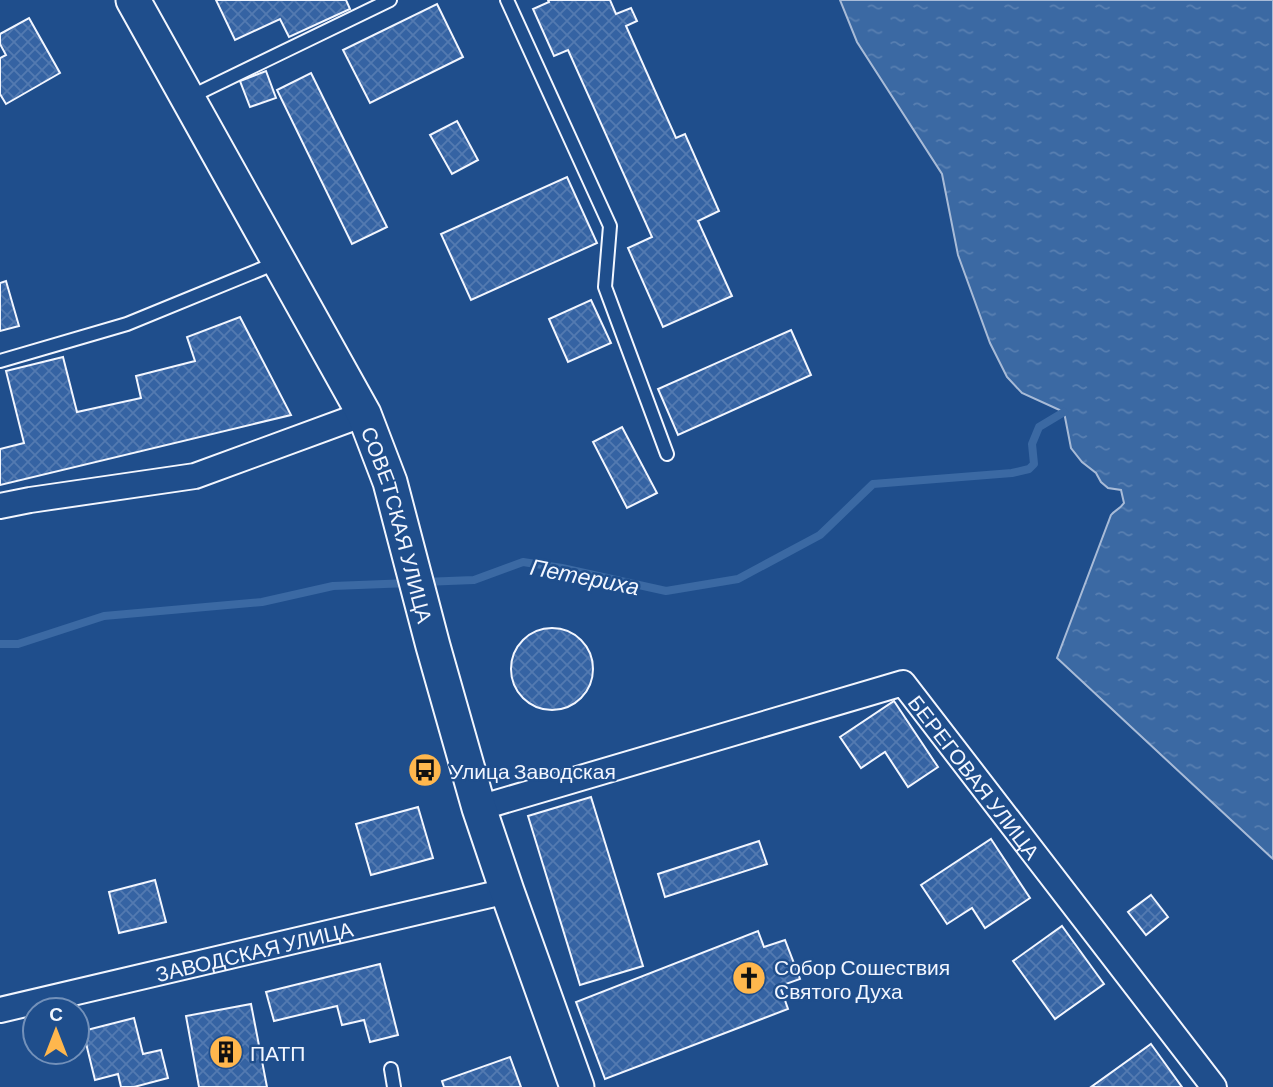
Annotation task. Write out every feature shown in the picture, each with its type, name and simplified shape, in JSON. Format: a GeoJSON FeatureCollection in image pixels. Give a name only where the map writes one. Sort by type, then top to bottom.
{"type":"FeatureCollection","features":[{"type":"Feature","properties":{"kind":"main road","name":"СОВЕТСКАЯ УЛИЦА"},"geometry":{"type":"LineString","coordinates":[[133,0],[364,414],[390,482],[479,808],[577,1087]]}},
{"type":"Feature","properties":{"kind":"street"},"geometry":{"type":"LineString","coordinates":[[0,506],[195,476],[364,414]]}},
{"type":"Feature","properties":{"kind":"street","name":"БЕРЕГОВАЯ УЛИЦА"},"geometry":{"type":"LineString","coordinates":[[479,808],[903,683],[1214,1087]]}},
{"type":"Feature","properties":{"kind":"street","name":"ЗАВОДСКАЯ УЛИЦА"},"geometry":{"type":"LineString","coordinates":[[0,1010],[507,891]]}},
{"type":"Feature","properties":{"kind":"lane"},"geometry":{"type":"LineString","coordinates":[[507,0],[610,226],[606,287],[667,454]]}},
{"type":"Feature","properties":{"kind":"lane"},"geometry":{"type":"LineString","coordinates":[[188,98],[384,1]]}},
{"type":"Feature","properties":{"kind":"lane"},"geometry":{"type":"LineString","coordinates":[[0,361],[127,324],[279,262]]}},
{"type":"Feature","properties":{"kind":"lane"},"geometry":{"type":"LineString","coordinates":[[391,1069],[394,1087]]}},
{"type":"Feature","properties":{"kind":"water"},"geometry":{"type":"Polygon","coordinates":[[[840,0],[1273,0],[1273,859],[1057,658],[1111,515],[1124,503],[1121,490],[1108,488],[1071,448],[1064,412],[1022,393],[1007,377],[990,343],[958,255],[942,174],[857,42],[840,0]]]}},
{"type":"Feature","properties":{"kind":"building"},"geometry":{"type":"Polygon","coordinates":[[[216,0],[346,0],[350,9],[289,37],[280,19],[235,40],[216,0]]]}},
{"type":"Feature","properties":{"kind":"building"},"geometry":{"type":"Polygon","coordinates":[[[548,0],[610,0],[616,14],[631,8],[637,21],[626,26],[676,138],[685,134],[719,211],[698,221],[732,296],[663,327],[628,248],[652,237],[568,50],[554,56],[533,9],[549,2],[548,0]]]}},
{"type":"Feature","properties":{"kind":"building"},"geometry":{"type":"Polygon","coordinates":[[[437,4],[463,57],[370,103],[343,50],[437,4]]]}},
{"type":"Feature","properties":{"kind":"building"},"geometry":{"type":"Polygon","coordinates":[[[29,18],[60,73],[6,104],[0,94],[0,58],[6,55],[0,44],[0,34],[29,18]]]}},
{"type":"Feature","properties":{"kind":"building"},"geometry":{"type":"Polygon","coordinates":[[[266,71],[276,98],[250,107],[240,81],[266,71]]]}},
{"type":"Feature","properties":{"kind":"building"},"geometry":{"type":"Polygon","coordinates":[[[311,73],[387,227],[352,244],[277,90],[311,73]]]}},
{"type":"Feature","properties":{"kind":"building"},"geometry":{"type":"Polygon","coordinates":[[[457,121],[478,160],[452,174],[430,135],[457,121]]]}},
{"type":"Feature","properties":{"kind":"building"},"geometry":{"type":"Polygon","coordinates":[[[567,177],[597,243],[471,300],[441,234],[567,177]]]}},
{"type":"Feature","properties":{"kind":"building"},"geometry":{"type":"Polygon","coordinates":[[[6,281],[19,326],[0,331],[0,283],[6,281]]]}},
{"type":"Feature","properties":{"kind":"building"},"geometry":{"type":"Polygon","coordinates":[[[591,300],[611,343],[568,362],[549,319],[591,300]]]}},
{"type":"Feature","properties":{"kind":"building"},"geometry":{"type":"Polygon","coordinates":[[[240,317],[291,415],[0,485],[0,449],[24,443],[6,371],[63,357],[77,412],[141,398],[136,376],[195,361],[187,337],[240,317]]]}},
{"type":"Feature","properties":{"kind":"building"},"geometry":{"type":"Polygon","coordinates":[[[791,330],[811,375],[678,435],[658,389],[791,330]]]}},
{"type":"Feature","properties":{"kind":"building"},"geometry":{"type":"Polygon","coordinates":[[[622,427],[657,493],[627,508],[593,442],[622,427]]]}},
{"type":"Feature","properties":{"kind":"building"},"geometry":{"type":"Polygon","coordinates":[[[544,628],[560,628],[575,635],[586,646],[593,661],[590,685],[581,698],[560,710],[544,710],[529,703],[518,692],[511,677],[511,661],[518,646],[529,635],[544,628]]]}},
{"type":"Feature","properties":{"kind":"building"},"geometry":{"type":"Polygon","coordinates":[[[894,701],[938,767],[908,787],[885,752],[861,768],[840,737],[894,701]]]}},
{"type":"Feature","properties":{"kind":"building"},"geometry":{"type":"Polygon","coordinates":[[[591,797],[643,966],[580,985],[528,816],[591,797]]]}},
{"type":"Feature","properties":{"kind":"building"},"geometry":{"type":"Polygon","coordinates":[[[418,807],[433,858],[371,875],[356,824],[418,807]]]}},
{"type":"Feature","properties":{"kind":"building"},"geometry":{"type":"Polygon","coordinates":[[[991,839],[1030,898],[985,928],[972,908],[947,924],[921,885],[991,839]]]}},
{"type":"Feature","properties":{"kind":"building"},"geometry":{"type":"Polygon","coordinates":[[[759,841],[767,864],[665,897],[658,874],[759,841]]]}},
{"type":"Feature","properties":{"kind":"building"},"geometry":{"type":"Polygon","coordinates":[[[155,880],[166,922],[119,933],[109,892],[155,880]]]}},
{"type":"Feature","properties":{"kind":"building"},"geometry":{"type":"Polygon","coordinates":[[[1151,895],[1168,917],[1146,935],[1128,912],[1151,895]]]}},
{"type":"Feature","properties":{"kind":"building"},"geometry":{"type":"Polygon","coordinates":[[[1062,926],[1104,984],[1055,1019],[1013,961],[1062,926]]]}},
{"type":"Feature","properties":{"kind":"building"},"geometry":{"type":"Polygon","coordinates":[[[758,931],[764,947],[785,940],[800,979],[780,986],[788,1009],[605,1079],[576,1002],[758,931]]]}},
{"type":"Feature","properties":{"kind":"building"},"geometry":{"type":"Polygon","coordinates":[[[380,964],[398,1035],[370,1042],[364,1020],[342,1025],[337,1006],[274,1021],[266,992],[380,964]]]}},
{"type":"Feature","properties":{"kind":"building","name":"ПАТП"},"geometry":{"type":"Polygon","coordinates":[[[251,1004],[267,1087],[199,1087],[186,1016],[251,1004]]]}},
{"type":"Feature","properties":{"kind":"building"},"geometry":{"type":"Polygon","coordinates":[[[134,1018],[143,1054],[161,1050],[168,1078],[134,1087],[121,1087],[118,1074],[95,1080],[91,1064],[91,1029],[134,1018]]]}},
{"type":"Feature","properties":{"kind":"building"},"geometry":{"type":"Polygon","coordinates":[[[1151,1044],[1182,1087],[1091,1087],[1151,1044]]]}},
{"type":"Feature","properties":{"kind":"building"},"geometry":{"type":"Polygon","coordinates":[[[510,1057],[521,1087],[444,1087],[442,1081],[510,1057]]]}},
{"type":"Feature","properties":{"kind":"waterway","name":"Петериха"},"geometry":{"type":"LineString","coordinates":[[423,582],[474,580],[523,562],[666,591],[738,579],[820,535],[873,484],[1012,473],[1029,469],[1034,464],[1032,444],[1039,427],[1064,412]]}},
{"type":"Feature","properties":{"kind":"waterway","name":"Петериха"},"geometry":{"type":"LineString","coordinates":[[0,644],[18,644],[104,616],[262,602],[333,586],[410,583]]}},
{"type":"Feature","properties":{"kind":"place","name":"Улица Заводская"},"geometry":{"type":"Point","coordinates":[425,770]}},
{"type":"Feature","properties":{"kind":"place","name":"Собор Сошествия Святого Духа"},"geometry":{"type":"Point","coordinates":[749,978]}},
{"type":"Feature","properties":{"kind":"place","name":"ПАТП"},"geometry":{"type":"Point","coordinates":[226,1052]}}]}
